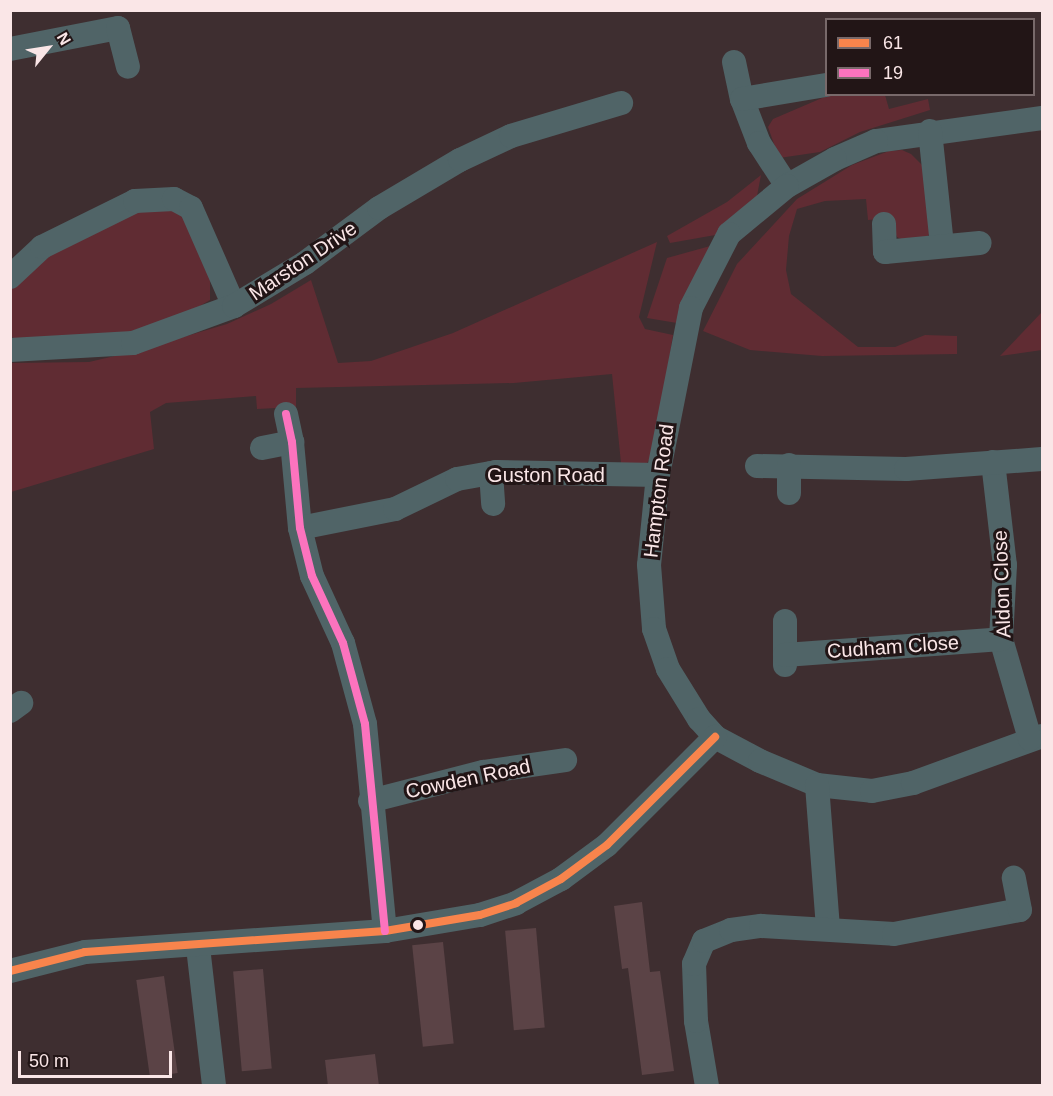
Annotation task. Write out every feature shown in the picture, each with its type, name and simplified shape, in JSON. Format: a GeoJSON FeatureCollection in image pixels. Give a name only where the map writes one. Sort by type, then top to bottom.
{"type":"FeatureCollection","features":[{"type":"Feature","properties":{"kind":"street"},"geometry":{"type":"LineString","coordinates":[[10,49],[118,28],[128,67]]}},
{"type":"Feature","properties":{"kind":"street"},"geometry":{"type":"LineString","coordinates":[[734,62],[742,99],[759,143],[787,186]]}},
{"type":"Feature","properties":{"kind":"street"},"geometry":{"type":"LineString","coordinates":[[742,99],[825,85]]}},
{"type":"Feature","properties":{"kind":"street","name":"Marston Drive"},"geometry":{"type":"LineString","coordinates":[[10,350],[133,343],[234,306],[305,263],[380,208],[460,160],[575,105],[621,103]]}},
{"type":"Feature","properties":{"kind":"street","name":"Hampton Road"},"geometry":{"type":"LineString","coordinates":[[1036,737],[913,783],[872,790],[817,785],[715,737],[699,719],[668,669],[654,629],[649,565],[657,475],[691,308],[729,234],[787,186],[835,159],[876,141],[930,131],[1042,118]]}},
{"type":"Feature","properties":{"kind":"street"},"geometry":{"type":"LineString","coordinates":[[930,131],[942,245]]}},
{"type":"Feature","properties":{"kind":"street"},"geometry":{"type":"LineString","coordinates":[[10,277],[42,247],[135,201],[174,199],[191,208],[234,306]]}},
{"type":"Feature","properties":{"kind":"street"},"geometry":{"type":"LineString","coordinates":[[884,224],[885,252],[980,243]]}},
{"type":"Feature","properties":{"kind":"street"},"geometry":{"type":"LineString","coordinates":[[286,414],[292,442],[300,528],[312,576],[343,644],[365,724],[370,801],[385,931]]}},
{"type":"Feature","properties":{"kind":"street"},"geometry":{"type":"LineString","coordinates":[[262,448],[292,442]]}},
{"type":"Feature","properties":{"kind":"street"},"geometry":{"type":"LineString","coordinates":[[757,466],[906,469],[1042,459]]}},
{"type":"Feature","properties":{"kind":"street","name":"Aldon Close"},"geometry":{"type":"LineString","coordinates":[[993,462],[1005,566],[1001,639],[1036,737]]}},
{"type":"Feature","properties":{"kind":"street"},"geometry":{"type":"LineString","coordinates":[[789,465],[789,493]]}},
{"type":"Feature","properties":{"kind":"street"},"geometry":{"type":"LineString","coordinates":[[492,473],[493,504]]}},
{"type":"Feature","properties":{"kind":"street","name":"Guston Road"},"geometry":{"type":"LineString","coordinates":[[300,528],[395,509],[458,479],[492,473],[657,475]]}},
{"type":"Feature","properties":{"kind":"street","name":"Cudham Close"},"geometry":{"type":"LineString","coordinates":[[785,621],[785,660],[1001,639]]}},
{"type":"Feature","properties":{"kind":"street"},"geometry":{"type":"LineString","coordinates":[[10,971],[86,952],[198,947],[385,931],[480,915],[516,903],[561,879],[607,845],[715,737]]}},
{"type":"Feature","properties":{"kind":"street","name":"Cowden Road"},"geometry":{"type":"LineString","coordinates":[[370,801],[483,772],[565,760]]}},
{"type":"Feature","properties":{"kind":"street"},"geometry":{"type":"LineString","coordinates":[[817,785],[828,927]]}},
{"type":"Feature","properties":{"kind":"street"},"geometry":{"type":"LineString","coordinates":[[707,1086],[696,1021],[694,964],[704,941],[731,930],[761,926],[828,927],[894,934],[1020,910],[1014,878]]}},
{"type":"Feature","properties":{"kind":"street"},"geometry":{"type":"LineString","coordinates":[[198,947],[214,1086]]}},
{"type":"Feature","properties":{"kind":"shaded area"},"geometry":{"type":"Polygon","coordinates":[[[827,96],[885,96],[889,109],[928,99],[930,110],[860,132],[820,152],[779,158],[768,127],[773,119],[827,96]]]}},
{"type":"Feature","properties":{"kind":"shaded area"},"geometry":{"type":"Polygon","coordinates":[[[902,150],[911,154],[927,170],[933,226],[928,236],[906,242],[897,237],[889,218],[868,220],[866,199],[825,201],[797,209],[789,236],[786,270],[791,294],[858,347],[895,347],[925,335],[957,336],[957,354],[822,356],[750,350],[703,331],[737,264],[797,199],[852,165],[889,151],[902,150]]]}},
{"type":"Feature","properties":{"kind":"shaded area"},"geometry":{"type":"Polygon","coordinates":[[[761,175],[757,196],[721,234],[670,243],[667,236],[727,202],[761,175]]]}},
{"type":"Feature","properties":{"kind":"shaded area"},"geometry":{"type":"Polygon","coordinates":[[[174,199],[210,273],[210,300],[190,312],[129,332],[28,342],[11,337],[10,277],[42,247],[174,199]]]}},
{"type":"Feature","properties":{"kind":"shaded area"},"geometry":{"type":"Polygon","coordinates":[[[657,242],[639,317],[645,329],[673,335],[654,451],[646,465],[621,463],[612,374],[514,383],[296,388],[296,407],[257,409],[256,396],[166,403],[150,412],[154,449],[11,492],[11,363],[89,362],[136,351],[227,324],[271,304],[311,280],[338,363],[371,361],[453,333],[657,242]]]}},
{"type":"Feature","properties":{"kind":"shaded area"},"geometry":{"type":"Polygon","coordinates":[[[721,243],[677,323],[647,318],[667,258],[721,243]]]}},
{"type":"Feature","properties":{"kind":"shaded area"},"geometry":{"type":"Polygon","coordinates":[[[1042,312],[1042,350],[1000,356],[1042,312]]]}},
{"type":"Feature","properties":{"kind":"building"},"geometry":{"type":"Polygon","coordinates":[[[642,902],[650,972],[660,971],[674,1071],[642,1075],[628,968],[622,969],[614,906],[642,902]]]}},
{"type":"Feature","properties":{"kind":"building"},"geometry":{"type":"Polygon","coordinates":[[[536,928],[545,1028],[514,1030],[505,931],[536,928]]]}},
{"type":"Feature","properties":{"kind":"building"},"geometry":{"type":"Polygon","coordinates":[[[443,942],[454,1043],[423,1047],[412,945],[443,942]]]}},
{"type":"Feature","properties":{"kind":"building"},"geometry":{"type":"Polygon","coordinates":[[[263,969],[272,1069],[242,1071],[233,972],[263,969]]]}},
{"type":"Feature","properties":{"kind":"building"},"geometry":{"type":"Polygon","coordinates":[[[164,976],[178,1073],[150,1077],[136,980],[164,976]]]}},
{"type":"Feature","properties":{"kind":"building"},"geometry":{"type":"Polygon","coordinates":[[[375,1054],[379,1086],[328,1086],[325,1060],[375,1054]]]}},
{"type":"Feature","properties":{"kind":"transit line","name":"19"},"geometry":{"type":"LineString","coordinates":[[286,414],[292,442],[300,528],[312,576],[343,643],[365,724],[385,931]]}},
{"type":"Feature","properties":{"kind":"transit line","name":"61"},"geometry":{"type":"LineString","coordinates":[[10,971],[85,952],[385,931],[480,915],[516,903],[561,879],[607,845],[715,737]]}}]}
